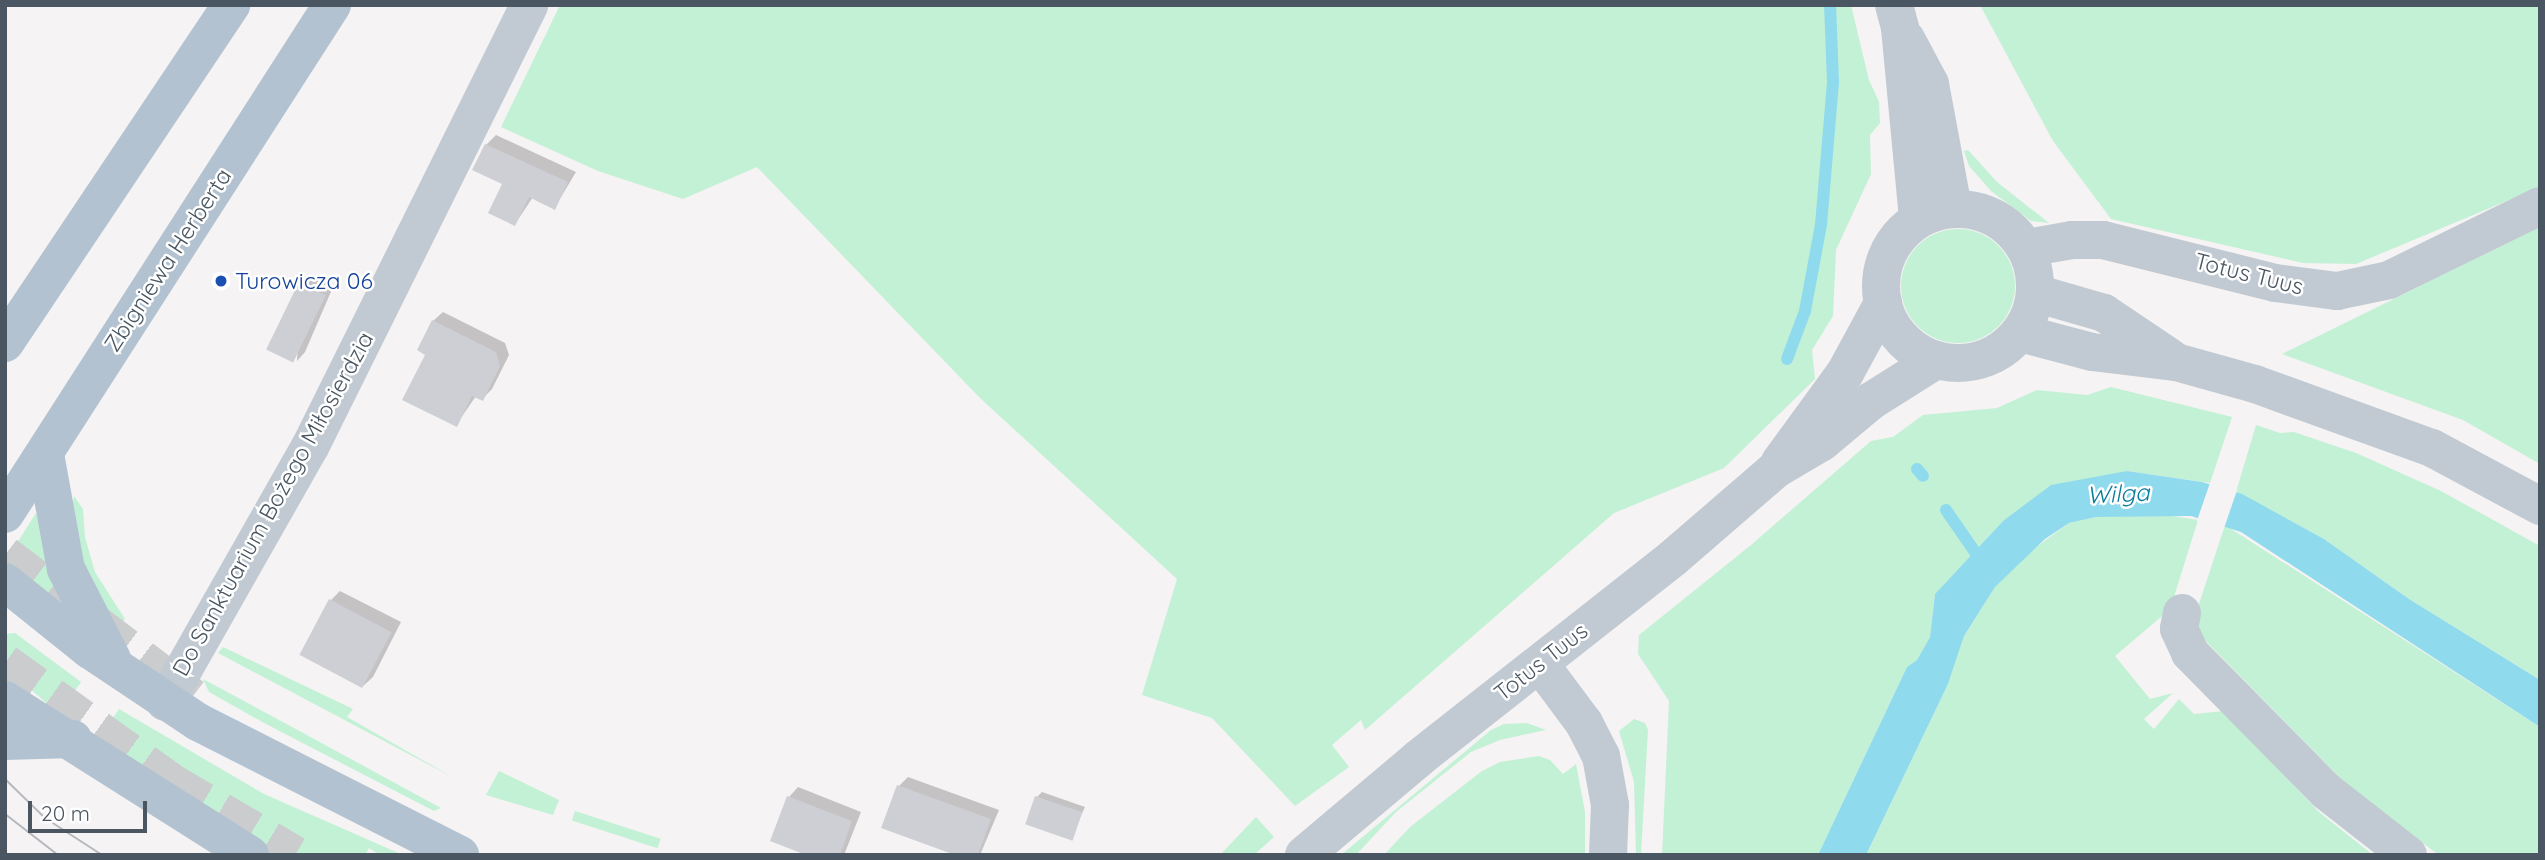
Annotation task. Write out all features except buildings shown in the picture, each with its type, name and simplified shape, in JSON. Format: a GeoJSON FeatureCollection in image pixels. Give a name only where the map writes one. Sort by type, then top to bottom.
{"type":"FeatureCollection","features":[{"type":"Feature","properties":{"kind":"main road"},"geometry":{"type":"LineString","coordinates":[[5,343],[231,5]]}},
{"type":"Feature","properties":{"kind":"main road","name":"Zbigniewa Herberta"},"geometry":{"type":"LineString","coordinates":[[5,514],[332,5]]}},
{"type":"Feature","properties":{"kind":"main road"},"geometry":{"type":"LineString","coordinates":[[5,303],[64,252]]}},
{"type":"Feature","properties":{"kind":"main road"},"geometry":{"type":"LineString","coordinates":[[45,454],[66,569],[97,636],[119,671]]}},
{"type":"Feature","properties":{"kind":"main road"},"geometry":{"type":"LineString","coordinates":[[5,582],[119,671],[165,702],[266,759],[460,855]]}},
{"type":"Feature","properties":{"kind":"main road"},"geometry":{"type":"LineString","coordinates":[[5,700],[73,739],[250,855]]}},
{"type":"Feature","properties":{"kind":"main road"},"geometry":{"type":"LineString","coordinates":[[5,741],[73,739]]}},
{"type":"Feature","properties":{"kind":"street","name":"Do Sanktuarium Bożego Miłosierdzia"},"geometry":{"type":"LineString","coordinates":[[165,702],[310,447],[529,5]]}},
{"type":"Feature","properties":{"kind":"street"},"geometry":{"type":"LineString","coordinates":[[1897,17],[1935,214]]}},
{"type":"Feature","properties":{"kind":"street","name":"Totus Tuus"},"geometry":{"type":"LineString","coordinates":[[2026,248],[2072,240],[2103,240],[2275,283],[2337,291],[2389,280],[2540,206]]}},
{"type":"Feature","properties":{"kind":"street"},"geometry":{"type":"LineString","coordinates":[[1935,214],[1995,218],[2026,248],[2035,293],[2020,333],[1982,359],[1936,360],[1900,337],[1883,303],[1881,279],[1887,255],[1899,235],[1935,214]]}},
{"type":"Feature","properties":{"kind":"street"},"geometry":{"type":"LineString","coordinates":[[2035,293],[2104,313],[2175,362]]}},
{"type":"Feature","properties":{"kind":"street","name":"Totus Tuus"},"geometry":{"type":"LineString","coordinates":[[1776,469],[1857,355],[1883,303]]}},
{"type":"Feature","properties":{"kind":"street"},"geometry":{"type":"LineString","coordinates":[[2020,333],[2092,352],[2175,362],[2358,419],[2432,448],[2540,506]]}},
{"type":"Feature","properties":{"kind":"street","name":"Totus Tuus"},"geometry":{"type":"LineString","coordinates":[[1304,855],[1776,469],[1822,442],[1880,394],[1936,360]]}},
{"type":"Feature","properties":{"kind":"street"},"geometry":{"type":"LineString","coordinates":[[2182,613],[2179,628],[2190,653],[2326,790],[2408,855]]}},
{"type":"Feature","properties":{"kind":"street"},"geometry":{"type":"LineString","coordinates":[[1540,664],[1584,723],[1601,756],[1610,805],[1608,855]]}},
{"type":"Feature","properties":{"kind":"green space"},"geometry":{"type":"Polygon","coordinates":[[[560,5],[1851,5],[1869,80],[1879,102],[1880,123],[1870,135],[1871,174],[1836,250],[1833,316],[1812,350],[1815,379],[1724,468],[1614,513],[1365,730],[1361,720],[1332,745],[1349,767],[1295,806],[1212,718],[1142,695],[1177,579],[980,398],[757,167],[683,199],[598,171],[501,127],[560,5]]]}},
{"type":"Feature","properties":{"kind":"green space"},"geometry":{"type":"Polygon","coordinates":[[[1980,5],[2540,5],[2540,187],[2356,264],[2303,263],[2111,219],[2053,141],[1980,5]]]}},
{"type":"Feature","properties":{"kind":"green space"},"geometry":{"type":"Polygon","coordinates":[[[1968,150],[1997,182],[2049,223],[2031,221],[1991,191],[1969,166],[1964,151],[1968,150]]]}},
{"type":"Feature","properties":{"kind":"green space"},"geometry":{"type":"Polygon","coordinates":[[[2540,227],[2540,464],[2463,420],[2282,354],[2540,227]]]}},
{"type":"Feature","properties":{"kind":"green space"},"geometry":{"type":"Polygon","coordinates":[[[1958,229],[1980,234],[1998,246],[2010,264],[2015,286],[2010,308],[1998,326],[1980,338],[1958,343],[1936,338],[1918,326],[1906,308],[1901,286],[1906,264],[1918,246],[1936,234],[1958,229]]]}},
{"type":"Feature","properties":{"kind":"green space"},"geometry":{"type":"Polygon","coordinates":[[[2111,387],[2232,417],[2210,483],[2127,471],[2003,521],[1935,594],[1930,637],[1917,660],[1907,667],[1818,855],[1662,855],[1669,701],[1638,654],[1639,635],[1751,545],[1871,441],[1893,437],[1923,415],[1997,408],[2037,390],[2087,395],[2111,387]]]}},
{"type":"Feature","properties":{"kind":"green space"},"geometry":{"type":"Polygon","coordinates":[[[2256,425],[2280,433],[2294,432],[2356,453],[2441,491],[2540,546],[2540,680],[2409,599],[2324,539],[2236,492],[2256,425]]]}},
{"type":"Feature","properties":{"kind":"green space"},"geometry":{"type":"Polygon","coordinates":[[[74,496],[83,509],[85,537],[95,572],[125,619],[119,627],[87,582],[72,509],[74,496]]]}},
{"type":"Feature","properties":{"kind":"green space"},"geometry":{"type":"Polygon","coordinates":[[[36,513],[65,609],[62,610],[5,562],[36,513]]]}},
{"type":"Feature","properties":{"kind":"green space"},"geometry":{"type":"Polygon","coordinates":[[[2159,514],[2198,520],[2173,600],[2161,617],[2115,656],[2150,699],[2173,693],[2144,719],[2154,729],[2179,699],[2194,714],[2224,711],[2319,812],[2373,855],[1866,855],[1948,684],[1964,636],[1995,587],[2020,559],[2069,523],[2096,517],[2159,514]]]}},
{"type":"Feature","properties":{"kind":"green space"},"geometry":{"type":"Polygon","coordinates":[[[2225,525],[2540,727],[2540,855],[2439,855],[2356,794],[2196,631],[2198,607],[2225,525]]]}},
{"type":"Feature","properties":{"kind":"green space"},"geometry":{"type":"Polygon","coordinates":[[[15,633],[81,682],[59,714],[28,687],[7,660],[5,634],[15,633]]]}},
{"type":"Feature","properties":{"kind":"green space"},"geometry":{"type":"Polygon","coordinates":[[[223,647],[353,709],[347,717],[454,778],[218,653],[223,647]]]}},
{"type":"Feature","properties":{"kind":"green space"},"geometry":{"type":"Polygon","coordinates":[[[203,679],[441,808],[434,811],[266,724],[209,692],[203,679]]]}},
{"type":"Feature","properties":{"kind":"green space"},"geometry":{"type":"Polygon","coordinates":[[[119,709],[264,794],[403,855],[380,855],[369,848],[365,855],[269,855],[98,740],[119,709]]]}},
{"type":"Feature","properties":{"kind":"green space"},"geometry":{"type":"Polygon","coordinates":[[[1634,719],[1645,723],[1648,730],[1641,855],[1636,855],[1634,782],[1619,731],[1634,719]]]}},
{"type":"Feature","properties":{"kind":"green space"},"geometry":{"type":"Polygon","coordinates":[[[1527,723],[1546,730],[1500,740],[1471,752],[1396,812],[1356,855],[1341,855],[1491,730],[1504,724],[1527,723]]]}},
{"type":"Feature","properties":{"kind":"green space"},"geometry":{"type":"Polygon","coordinates":[[[1539,756],[1550,760],[1563,774],[1576,764],[1585,812],[1585,855],[1384,855],[1410,827],[1482,771],[1500,762],[1539,756]]]}},
{"type":"Feature","properties":{"kind":"green space"},"geometry":{"type":"Polygon","coordinates":[[[499,771],[559,800],[553,815],[486,795],[499,771]]]}},
{"type":"Feature","properties":{"kind":"green space"},"geometry":{"type":"Polygon","coordinates":[[[575,811],[661,839],[658,848],[572,821],[575,811]]]}},
{"type":"Feature","properties":{"kind":"green space"},"geometry":{"type":"Polygon","coordinates":[[[1256,817],[1274,837],[1254,855],[1220,855],[1256,817]]]}},
{"type":"Feature","properties":{"kind":"water","name":"Wilga"},"geometry":{"type":"Polygon","coordinates":[[[2127,471],[2202,482],[2242,494],[2324,539],[2409,599],[2540,680],[2540,727],[2241,532],[2191,516],[2096,517],[2069,523],[2045,539],[1995,587],[1964,636],[1948,684],[1866,855],[1818,855],[1907,667],[1917,660],[1930,637],[1935,594],[2003,521],[2051,485],[2127,471]]]}},
{"type":"Feature","properties":{"kind":"pier"},"geometry":{"type":"Polygon","coordinates":[[[2211,480],[2237,489],[2223,531],[2197,522],[2211,480]]]}},
{"type":"Feature","properties":{"kind":"waterway"},"geometry":{"type":"LineString","coordinates":[[1787,359],[1805,311],[1821,225],[1833,82],[1830,5]]}},
{"type":"Feature","properties":{"kind":"waterway"},"geometry":{"type":"LineString","coordinates":[[1917,469],[1923,476]]}},
{"type":"Feature","properties":{"kind":"waterway"},"geometry":{"type":"LineString","coordinates":[[1946,510],[1984,565]]}},
{"type":"Feature","properties":{"kind":"tunnel"},"geometry":{"type":"LineString","coordinates":[[5,555],[192,697]]}},
{"type":"Feature","properties":{"kind":"tunnel"},"geometry":{"type":"LineString","coordinates":[[5,663],[171,782],[295,855]]}},
{"type":"Feature","properties":{"kind":"tram line"},"geometry":{"type":"LineString","coordinates":[[5,779],[45,818],[102,855]]}},
{"type":"Feature","properties":{"kind":"tram line"},"geometry":{"type":"LineString","coordinates":[[5,814],[58,855]]}},
{"type":"Feature","properties":{"kind":"place","name":"Turowicza 06"},"geometry":{"type":"Point","coordinates":[221,281]}}]}
